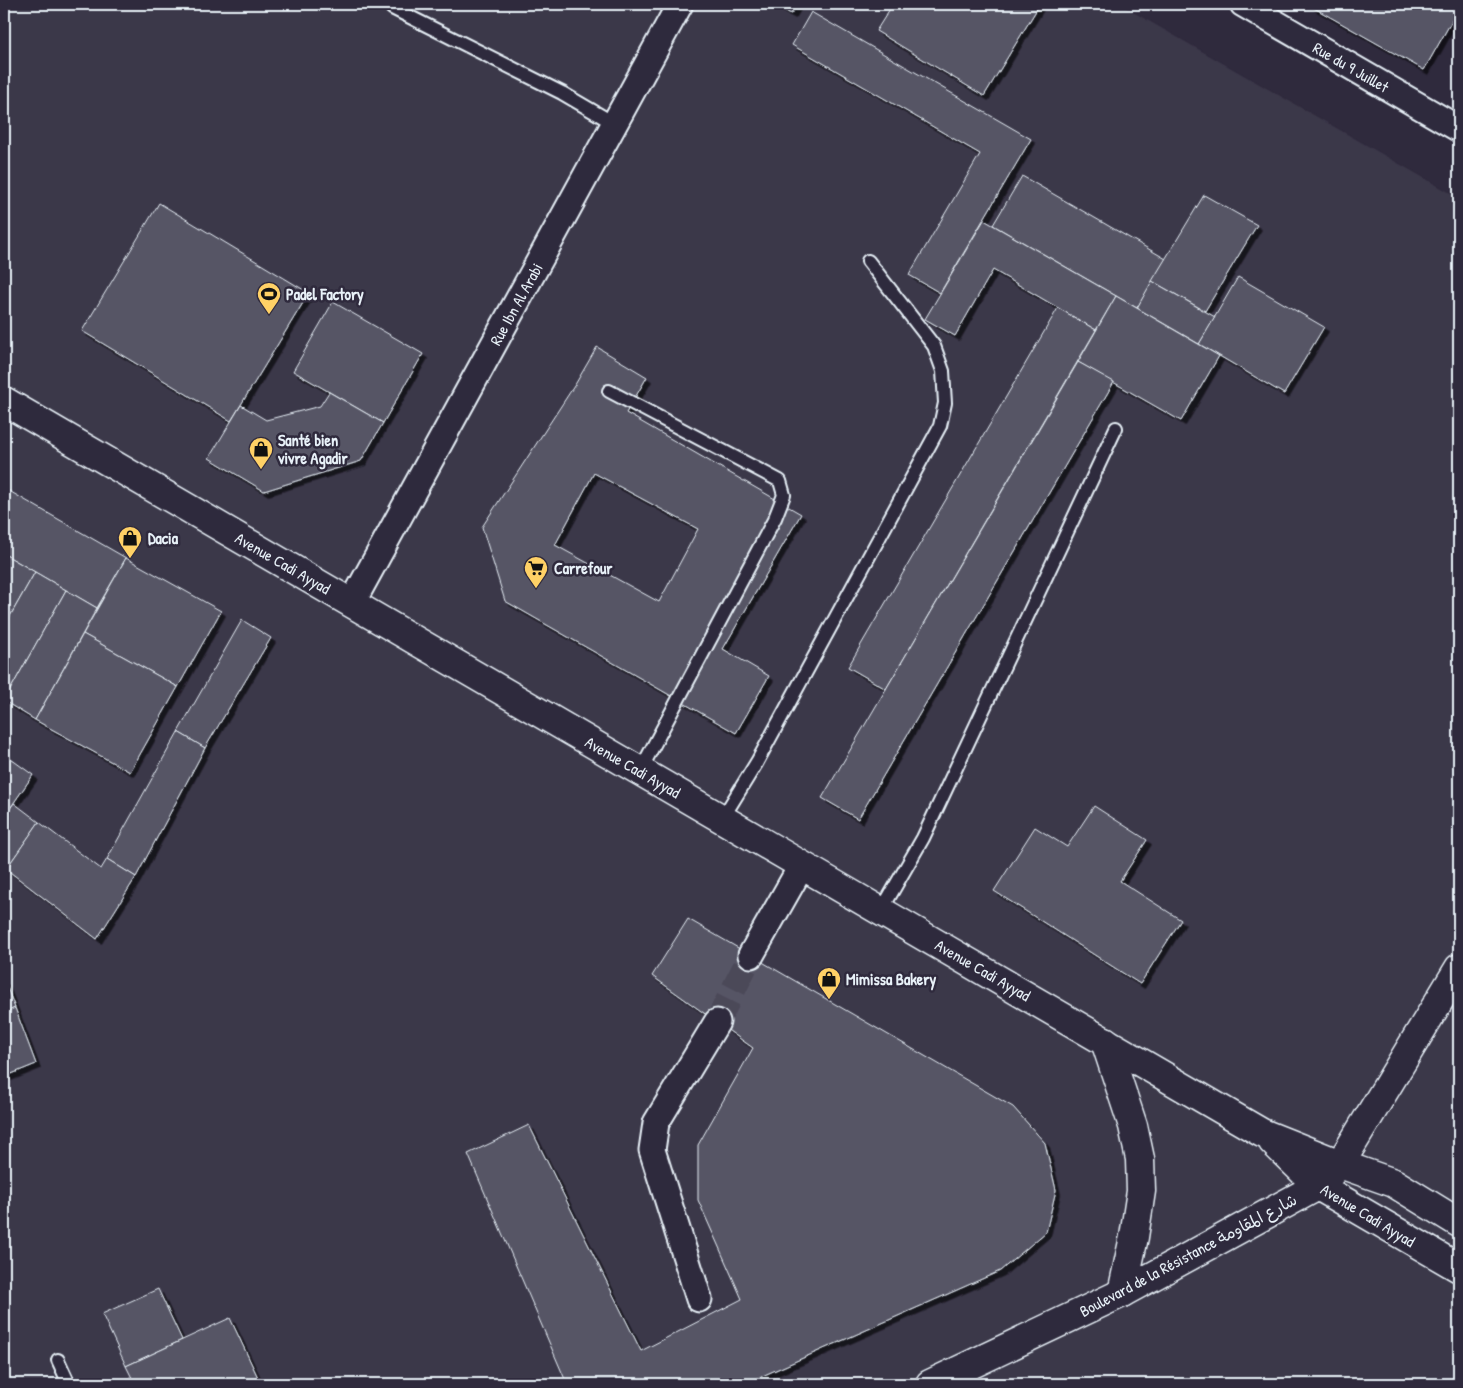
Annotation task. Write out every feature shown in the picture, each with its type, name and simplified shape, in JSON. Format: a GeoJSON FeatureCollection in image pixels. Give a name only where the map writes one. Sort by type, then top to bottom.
{"type":"FeatureCollection","features":[{"type":"Feature","properties":{"kind":"main road","name":"Avenue Cadi Ayyad"},"geometry":{"type":"LineString","coordinates":[[4,401],[1262,1132],[1340,1164],[1394,1183],[1459,1223]]}},
{"type":"Feature","properties":{"kind":"main road","name":"Boulevard de la Résistance شارع المقاومة"},"geometry":{"type":"LineString","coordinates":[[930,1384],[1122,1293],[1318,1186],[1340,1164],[1459,968]]}},
{"type":"Feature","properties":{"kind":"main road"},"geometry":{"type":"LineString","coordinates":[[1105,1041],[1133,1126],[1140,1159],[1141,1192],[1122,1293]]}},
{"type":"Feature","properties":{"kind":"main road","name":"Avenue Cadi Ayyad"},"geometry":{"type":"LineString","coordinates":[[1262,1132],[1318,1186],[1459,1268]]}},
{"type":"Feature","properties":{"kind":"street","name":"Rue Ibn Al Arabi"},"geometry":{"type":"LineString","coordinates":[[352,603],[680,4]]}},
{"type":"Feature","properties":{"kind":"street","name":"Rue du 9 Juillet"},"geometry":{"type":"LineString","coordinates":[[1243,4],[1459,129]]}},
{"type":"Feature","properties":{"kind":"street"},"geometry":{"type":"LineString","coordinates":[[751,955],[802,865]]}},
{"type":"Feature","properties":{"kind":"street"},"geometry":{"type":"LineString","coordinates":[[699,1299],[652,1150],[656,1123],[717,1022]]}},
{"type":"Feature","properties":{"kind":"lane"},"geometry":{"type":"LineString","coordinates":[[392,8],[562,93],[615,124]]}},
{"type":"Feature","properties":{"kind":"lane"},"geometry":{"type":"LineString","coordinates":[[722,819],[757,762],[940,426],[945,403],[943,372],[934,346],[868,261]]}},
{"type":"Feature","properties":{"kind":"lane"},"geometry":{"type":"LineString","coordinates":[[609,391],[780,481],[784,495],[775,518],[640,771]]}},
{"type":"Feature","properties":{"kind":"lane"},"geometry":{"type":"LineString","coordinates":[[881,911],[923,838],[1116,428]]}},
{"type":"Feature","properties":{"kind":"lane"},"geometry":{"type":"LineString","coordinates":[[58,1360],[69,1384]]}},
{"type":"Feature","properties":{"kind":"shaded area"},"geometry":{"type":"Polygon","coordinates":[[[4,4],[1119,4],[1459,198],[1459,1384],[4,1384],[4,4]]]}},
{"type":"Feature","properties":{"kind":"building"},"geometry":{"type":"Polygon","coordinates":[[[773,4],[797,4],[791,14],[773,4]]]}},
{"type":"Feature","properties":{"kind":"building"},"geometry":{"type":"Polygon","coordinates":[[[893,4],[1040,4],[984,96],[876,31],[893,4]]]}},
{"type":"Feature","properties":{"kind":"building"},"geometry":{"type":"Polygon","coordinates":[[[1307,4],[1453,4],[1459,8],[1424,70],[1307,4]]]}},
{"type":"Feature","properties":{"kind":"building"},"geometry":{"type":"Polygon","coordinates":[[[811,12],[1031,139],[940,293],[909,275],[980,154],[792,45],[811,12]]]}},
{"type":"Feature","properties":{"kind":"building"},"geometry":{"type":"Polygon","coordinates":[[[1022,176],[1166,259],[1137,308],[993,225],[1022,176]]]}},
{"type":"Feature","properties":{"kind":"building"},"geometry":{"type":"Polygon","coordinates":[[[1204,195],[1257,225],[1205,311],[1152,281],[1204,195]]]}},
{"type":"Feature","properties":{"kind":"building"},"geometry":{"type":"Polygon","coordinates":[[[159,203],[309,293],[231,421],[82,331],[159,203]]]}},
{"type":"Feature","properties":{"kind":"building"},"geometry":{"type":"Polygon","coordinates":[[[984,220],[1116,296],[1096,330],[993,270],[955,336],[925,319],[984,220]]]}},
{"type":"Feature","properties":{"kind":"building"},"geometry":{"type":"Polygon","coordinates":[[[1238,277],[1324,327],[1284,394],[1199,344],[1238,277]]]}},
{"type":"Feature","properties":{"kind":"building"},"geometry":{"type":"Polygon","coordinates":[[[1152,281],[1215,317],[1199,344],[1137,308],[1152,281]]]}},
{"type":"Feature","properties":{"kind":"building"},"geometry":{"type":"Polygon","coordinates":[[[1116,296],[1219,356],[1181,421],[1078,362],[1116,296]]]}},
{"type":"Feature","properties":{"kind":"building"},"geometry":{"type":"Polygon","coordinates":[[[333,302],[423,354],[383,423],[293,371],[333,302]]]}},
{"type":"Feature","properties":{"kind":"building"},"geometry":{"type":"Polygon","coordinates":[[[1058,308],[1096,330],[886,689],[848,667],[1058,308]]]}},
{"type":"Feature","properties":{"kind":"building"},"geometry":{"type":"Polygon","coordinates":[[[597,347],[647,377],[626,413],[801,514],[723,649],[769,676],[736,733],[505,601],[482,527],[576,383],[597,347]],[[594,473],[555,545],[659,602],[698,529],[594,473]]]}},
{"type":"Feature","properties":{"kind":"building"},"geometry":{"type":"Polygon","coordinates":[[[1078,362],[1114,382],[858,819],[822,798],[1078,362]]]}},
{"type":"Feature","properties":{"kind":"building"},"geometry":{"type":"Polygon","coordinates":[[[329,392],[383,423],[361,461],[264,491],[209,458],[241,405],[266,420],[320,406],[329,392]]]}},
{"type":"Feature","properties":{"kind":"building"},"geometry":{"type":"Polygon","coordinates":[[[4,488],[126,558],[97,608],[4,554],[4,488]]]}},
{"type":"Feature","properties":{"kind":"building"},"geometry":{"type":"Polygon","coordinates":[[[4,554],[35,572],[4,627],[4,554]]]}},
{"type":"Feature","properties":{"kind":"building"},"geometry":{"type":"Polygon","coordinates":[[[126,558],[221,611],[178,687],[83,634],[126,558]]]}},
{"type":"Feature","properties":{"kind":"building"},"geometry":{"type":"Polygon","coordinates":[[[35,572],[66,590],[4,701],[4,627],[35,572]]]}},
{"type":"Feature","properties":{"kind":"building"},"geometry":{"type":"Polygon","coordinates":[[[66,590],[97,608],[35,720],[4,701],[66,590]]]}},
{"type":"Feature","properties":{"kind":"building"},"geometry":{"type":"Polygon","coordinates":[[[242,620],[271,638],[205,748],[178,732],[242,620]]]}},
{"type":"Feature","properties":{"kind":"building"},"geometry":{"type":"Polygon","coordinates":[[[83,634],[178,687],[130,772],[35,720],[83,634]]]}},
{"type":"Feature","properties":{"kind":"building"},"geometry":{"type":"Polygon","coordinates":[[[178,732],[205,748],[136,877],[107,859],[178,732]]]}},
{"type":"Feature","properties":{"kind":"building"},"geometry":{"type":"Polygon","coordinates":[[[4,754],[33,775],[4,817],[4,754]]]}},
{"type":"Feature","properties":{"kind":"building"},"geometry":{"type":"Polygon","coordinates":[[[14,803],[39,822],[6,869],[4,867],[4,817],[14,803]]]}},
{"type":"Feature","properties":{"kind":"building"},"geometry":{"type":"Polygon","coordinates":[[[1094,806],[1147,840],[1120,881],[1181,920],[1140,984],[994,891],[1035,827],[1067,847],[1094,806]]]}},
{"type":"Feature","properties":{"kind":"building"},"geometry":{"type":"Polygon","coordinates":[[[39,822],[101,869],[107,859],[136,877],[97,939],[6,869],[39,822]]]}},
{"type":"Feature","properties":{"kind":"building"},"geometry":{"type":"Polygon","coordinates":[[[688,919],[1013,1107],[1045,1143],[1056,1190],[1046,1232],[1000,1271],[744,1384],[567,1384],[468,1154],[529,1125],[641,1351],[742,1299],[698,1200],[698,1145],[753,1048],[652,976],[688,919]]]}},
{"type":"Feature","properties":{"kind":"building"},"geometry":{"type":"Polygon","coordinates":[[[4,980],[15,1008],[4,1013],[4,980]]]}},
{"type":"Feature","properties":{"kind":"building"},"geometry":{"type":"Polygon","coordinates":[[[15,1008],[36,1064],[4,1077],[4,1013],[15,1008]]]}},
{"type":"Feature","properties":{"kind":"building"},"geometry":{"type":"Polygon","coordinates":[[[1459,1103],[1459,1136],[1454,1105],[1459,1103]]]}},
{"type":"Feature","properties":{"kind":"building"},"geometry":{"type":"Polygon","coordinates":[[[158,1289],[182,1340],[126,1366],[102,1314],[158,1289]]]}},
{"type":"Feature","properties":{"kind":"building"},"geometry":{"type":"Polygon","coordinates":[[[230,1318],[261,1384],[135,1384],[126,1366],[230,1318]]]}},
{"type":"Feature","properties":{"kind":"tunnel"},"geometry":{"type":"LineString","coordinates":[[717,1022],[751,955]]}},
{"type":"Feature","properties":{"kind":"place","name":"Padel Factory"},"geometry":{"type":"Point","coordinates":[269,315]}},
{"type":"Feature","properties":{"kind":"place","name":"Santé bien vivre Agadir"},"geometry":{"type":"Point","coordinates":[261,470]}},
{"type":"Feature","properties":{"kind":"place","name":"Dacia"},"geometry":{"type":"Point","coordinates":[130,559]}},
{"type":"Feature","properties":{"kind":"place","name":"Carrefour"},"geometry":{"type":"Point","coordinates":[536,589]}},
{"type":"Feature","properties":{"kind":"place","name":"Mimissa Bakery"},"geometry":{"type":"Point","coordinates":[829,1000]}}]}
